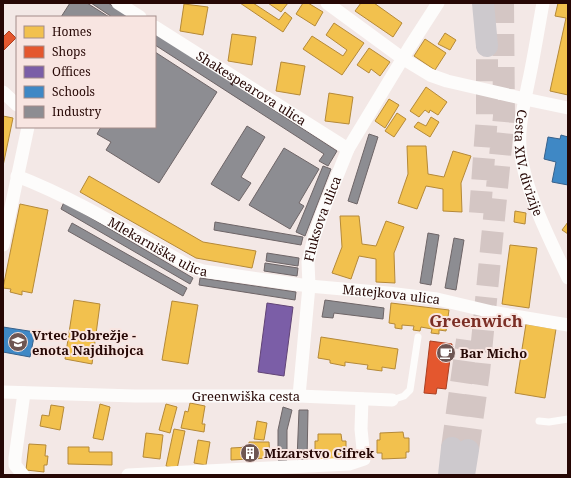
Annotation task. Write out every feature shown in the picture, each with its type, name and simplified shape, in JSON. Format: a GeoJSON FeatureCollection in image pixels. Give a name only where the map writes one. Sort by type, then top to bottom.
{"type":"FeatureCollection","features":[{"type":"Feature","properties":{"kind":"highway"},"geometry":{"type":"LineString","coordinates":[[483,3],[487,46]]}},
{"type":"Feature","properties":{"kind":"highway"},"geometry":{"type":"LineString","coordinates":[[449,475],[460,449],[464,475]]}},
{"type":"Feature","properties":{"kind":"street"},"geometry":{"type":"LineString","coordinates":[[118,3],[138,16]]}},
{"type":"Feature","properties":{"kind":"street","name":"Cesta XIV. divizije"},"geometry":{"type":"LineString","coordinates":[[327,3],[419,69],[438,78],[525,99],[520,133],[521,161],[542,221],[568,278]]}},
{"type":"Feature","properties":{"kind":"street"},"geometry":{"type":"LineString","coordinates":[[402,58],[438,3]]}},
{"type":"Feature","properties":{"kind":"street"},"geometry":{"type":"LineString","coordinates":[[544,3],[525,99],[568,108]]}},
{"type":"Feature","properties":{"kind":"street","name":"Shakespearova ulica"},"geometry":{"type":"LineString","coordinates":[[156,28],[348,149]]}},
{"type":"Feature","properties":{"kind":"street","name":"Fluksova ulica"},"geometry":{"type":"LineString","coordinates":[[299,396],[309,286],[308,262],[314,237],[348,149],[402,58]]}},
{"type":"Feature","properties":{"kind":"street"},"geometry":{"type":"LineString","coordinates":[[3,92],[16,104]]}},
{"type":"Feature","properties":{"kind":"street"},"geometry":{"type":"LineString","coordinates":[[3,245],[28,128]]}},
{"type":"Feature","properties":{"kind":"street","name":"Mlekarniška ulica"},"geometry":{"type":"LineString","coordinates":[[17,176],[76,202],[191,267],[222,274],[309,286]]}},
{"type":"Feature","properties":{"kind":"street","name":"Matejkova ulica"},"geometry":{"type":"LineString","coordinates":[[309,286],[437,299],[492,312],[568,325]]}},
{"type":"Feature","properties":{"kind":"street","name":"Greenwiška cesta"},"geometry":{"type":"LineString","coordinates":[[3,392],[136,396],[299,396],[392,400]]}},
{"type":"Feature","properties":{"kind":"street"},"geometry":{"type":"LineString","coordinates":[[23,475],[15,465],[14,458],[24,393]]}},
{"type":"Feature","properties":{"kind":"street"},"geometry":{"type":"LineString","coordinates":[[128,475],[349,464],[364,459],[361,429],[362,399]]}},
{"type":"Feature","properties":{"kind":"lane","name":"Greenwiška cesta"},"geometry":{"type":"LineString","coordinates":[[392,400],[408,394],[410,390],[418,337]]}},
{"type":"Feature","properties":{"kind":"lane"},"geometry":{"type":"LineString","coordinates":[[539,421],[549,422],[568,419]]}},
{"type":"Feature","properties":{"kind":"building: Homes"},"geometry":{"type":"Polygon","coordinates":[[[240,3],[253,3],[279,20],[285,12],[292,18],[283,32],[240,3]]]}},
{"type":"Feature","properties":{"kind":"building: Homes"},"geometry":{"type":"Polygon","coordinates":[[[268,3],[288,3],[281,12],[268,3]]]}},
{"type":"Feature","properties":{"kind":"building: Homes"},"geometry":{"type":"Polygon","coordinates":[[[303,3],[308,3],[323,12],[315,26],[296,14],[303,3]]]}},
{"type":"Feature","properties":{"kind":"building: Homes"},"geometry":{"type":"Polygon","coordinates":[[[361,3],[374,3],[402,23],[393,37],[355,11],[361,3]]]}},
{"type":"Feature","properties":{"kind":"building: Homes"},"geometry":{"type":"Polygon","coordinates":[[[558,3],[568,3],[568,95],[550,91],[566,18],[555,16],[558,3]]]}},
{"type":"Feature","properties":{"kind":"building: Homes"},"geometry":{"type":"Polygon","coordinates":[[[184,4],[208,7],[203,35],[180,31],[184,4]]]}},
{"type":"Feature","properties":{"kind":"building: Homes"},"geometry":{"type":"Polygon","coordinates":[[[334,23],[364,43],[342,75],[303,49],[312,36],[343,56],[347,50],[326,35],[334,23]]]}},
{"type":"Feature","properties":{"kind":"building: Homes"},"geometry":{"type":"Polygon","coordinates":[[[445,33],[456,40],[450,50],[438,44],[445,33]]]}},
{"type":"Feature","properties":{"kind":"building: Homes"},"geometry":{"type":"Polygon","coordinates":[[[232,34],[256,37],[252,65],[228,61],[232,34]]]}},
{"type":"Feature","properties":{"kind":"building: Homes"},"geometry":{"type":"Polygon","coordinates":[[[425,39],[446,53],[435,70],[414,56],[425,39]]]}},
{"type":"Feature","properties":{"kind":"building: Homes"},"geometry":{"type":"Polygon","coordinates":[[[369,48],[390,62],[380,76],[371,69],[369,73],[357,65],[369,48]]]}},
{"type":"Feature","properties":{"kind":"building: Homes"},"geometry":{"type":"Polygon","coordinates":[[[281,62],[305,66],[300,95],[276,91],[281,62]]]}},
{"type":"Feature","properties":{"kind":"building: Homes"},"geometry":{"type":"Polygon","coordinates":[[[426,87],[447,102],[438,115],[430,110],[429,113],[425,110],[419,117],[410,111],[426,87]]]}},
{"type":"Feature","properties":{"kind":"building: Homes"},"geometry":{"type":"Polygon","coordinates":[[[329,93],[353,97],[349,124],[325,121],[329,93]]]}},
{"type":"Feature","properties":{"kind":"building: Homes"},"geometry":{"type":"Polygon","coordinates":[[[389,99],[399,105],[385,128],[375,121],[389,99]]]}},
{"type":"Feature","properties":{"kind":"building: Homes"},"geometry":{"type":"Polygon","coordinates":[[[397,113],[406,119],[394,137],[385,131],[397,113]]]}},
{"type":"Feature","properties":{"kind":"building: Homes"},"geometry":{"type":"Polygon","coordinates":[[[3,116],[13,118],[3,166],[3,116]]]}},
{"type":"Feature","properties":{"kind":"building: Homes"},"geometry":{"type":"Polygon","coordinates":[[[431,117],[439,122],[430,137],[414,127],[418,122],[426,126],[431,117]]]}},
{"type":"Feature","properties":{"kind":"building: Homes"},"geometry":{"type":"Polygon","coordinates":[[[407,146],[426,146],[428,174],[444,177],[453,151],[471,156],[461,183],[462,212],[443,211],[443,189],[426,186],[417,209],[398,203],[408,174],[407,146]]]}},
{"type":"Feature","properties":{"kind":"building: Homes"},"geometry":{"type":"Polygon","coordinates":[[[89,176],[203,242],[256,251],[252,268],[196,258],[80,192],[89,176]]]}},
{"type":"Feature","properties":{"kind":"building: Homes"},"geometry":{"type":"Polygon","coordinates":[[[20,204],[48,210],[32,293],[22,291],[22,295],[10,292],[11,289],[3,288],[20,204]]]}},
{"type":"Feature","properties":{"kind":"building: Homes"},"geometry":{"type":"Polygon","coordinates":[[[515,211],[526,213],[525,224],[514,222],[515,211]]]}},
{"type":"Feature","properties":{"kind":"building: Homes"},"geometry":{"type":"Polygon","coordinates":[[[340,216],[359,216],[362,244],[376,246],[386,221],[404,227],[394,253],[395,283],[376,282],[376,259],[359,256],[351,279],[332,273],[342,247],[340,216]]]}},
{"type":"Feature","properties":{"kind":"building: Homes"},"geometry":{"type":"Polygon","coordinates":[[[568,222],[568,234],[562,230],[568,222]]]}},
{"type":"Feature","properties":{"kind":"building: Homes"},"geometry":{"type":"Polygon","coordinates":[[[510,245],[537,248],[529,308],[502,304],[510,245]]]}},
{"type":"Feature","properties":{"kind":"building: Homes"},"geometry":{"type":"Polygon","coordinates":[[[74,300],[100,304],[92,364],[65,359],[74,300]]]}},
{"type":"Feature","properties":{"kind":"building: Homes"},"geometry":{"type":"Polygon","coordinates":[[[172,301],[198,305],[188,364],[162,360],[172,301]]]}},
{"type":"Feature","properties":{"kind":"building: Homes"},"geometry":{"type":"Polygon","coordinates":[[[391,303],[449,310],[446,331],[439,330],[439,334],[431,333],[432,329],[421,327],[420,331],[413,330],[414,326],[402,325],[402,329],[395,328],[395,324],[389,323],[391,303]]]}},
{"type":"Feature","properties":{"kind":"building: Homes"},"geometry":{"type":"Polygon","coordinates":[[[526,324],[556,329],[545,398],[515,393],[526,324]]]}},
{"type":"Feature","properties":{"kind":"building: Homes"},"geometry":{"type":"Polygon","coordinates":[[[321,337],[398,349],[395,369],[382,367],[382,371],[367,369],[368,365],[345,362],[345,366],[330,363],[330,360],[318,358],[321,337]]]}},
{"type":"Feature","properties":{"kind":"building: Homes"},"geometry":{"type":"Polygon","coordinates":[[[190,403],[205,406],[202,424],[205,424],[204,432],[181,428],[185,411],[188,412],[190,403]]]}},
{"type":"Feature","properties":{"kind":"building: Homes"},"geometry":{"type":"Polygon","coordinates":[[[100,404],[110,407],[103,440],[93,438],[100,404]]]}},
{"type":"Feature","properties":{"kind":"building: Homes"},"geometry":{"type":"Polygon","coordinates":[[[166,404],[177,407],[170,433],[159,430],[166,404]]]}},
{"type":"Feature","properties":{"kind":"building: Homes"},"geometry":{"type":"Polygon","coordinates":[[[51,405],[64,407],[60,430],[40,426],[42,415],[49,416],[51,405]]]}},
{"type":"Feature","properties":{"kind":"building: Homes"},"geometry":{"type":"Polygon","coordinates":[[[257,421],[267,423],[264,440],[254,439],[257,421]]]}},
{"type":"Feature","properties":{"kind":"building: Homes"},"geometry":{"type":"Polygon","coordinates":[[[174,429],[185,431],[177,469],[166,466],[174,429]]]}},
{"type":"Feature","properties":{"kind":"building: Homes"},"geometry":{"type":"Polygon","coordinates":[[[403,432],[404,438],[409,438],[409,452],[406,452],[406,458],[382,459],[382,453],[377,453],[377,440],[380,440],[380,433],[403,432]]]}},
{"type":"Feature","properties":{"kind":"building: Homes"},"geometry":{"type":"Polygon","coordinates":[[[146,433],[163,435],[160,459],[143,457],[146,433]]]}},
{"type":"Feature","properties":{"kind":"building: Homes"},"geometry":{"type":"Polygon","coordinates":[[[318,434],[341,434],[342,441],[346,441],[346,454],[343,454],[343,461],[319,461],[319,454],[315,454],[315,441],[318,441],[318,434]]]}},
{"type":"Feature","properties":{"kind":"building: Homes"},"geometry":{"type":"Polygon","coordinates":[[[198,440],[210,442],[206,465],[194,463],[198,440]]]}},
{"type":"Feature","properties":{"kind":"building: Homes","name":"Mizarstvo Cifrek"},"geometry":{"type":"Polygon","coordinates":[[[249,442],[269,442],[270,458],[231,460],[231,448],[249,447],[249,442]]]}},
{"type":"Feature","properties":{"kind":"building: Homes"},"geometry":{"type":"Polygon","coordinates":[[[29,444],[46,445],[45,456],[48,456],[47,465],[44,465],[44,472],[26,470],[29,444]]]}},
{"type":"Feature","properties":{"kind":"building: Homes"},"geometry":{"type":"Polygon","coordinates":[[[68,447],[89,447],[89,452],[112,452],[112,465],[68,464],[68,447]]]}},
{"type":"Feature","properties":{"kind":"building: Shops"},"geometry":{"type":"Polygon","coordinates":[[[9,31],[16,38],[4,50],[3,37],[9,31]]]}},
{"type":"Feature","properties":{"kind":"building: Shops"},"geometry":{"type":"Polygon","coordinates":[[[430,341],[452,344],[446,389],[437,388],[436,394],[424,393],[430,341]]]}},
{"type":"Feature","properties":{"kind":"building: Offices"},"geometry":{"type":"Polygon","coordinates":[[[267,303],[293,307],[284,376],[258,372],[267,303]]]}},
{"type":"Feature","properties":{"kind":"building: Schools"},"geometry":{"type":"Polygon","coordinates":[[[561,135],[568,137],[568,185],[552,182],[556,162],[544,159],[548,137],[560,139],[561,135]]]}},
{"type":"Feature","properties":{"kind":"building: Schools","name":"Vrtec Pobrežje - enota Najdihojca"},"geometry":{"type":"Polygon","coordinates":[[[3,327],[35,332],[30,357],[3,352],[3,327]]]}},
{"type":"Feature","properties":{"kind":"building: Industry"},"geometry":{"type":"Polygon","coordinates":[[[70,3],[87,3],[107,16],[62,16],[70,3]]]}},
{"type":"Feature","properties":{"kind":"building: Industry"},"geometry":{"type":"Polygon","coordinates":[[[91,3],[108,3],[128,16],[110,16],[91,3]]]}},
{"type":"Feature","properties":{"kind":"building: Industry"},"geometry":{"type":"Polygon","coordinates":[[[156,34],[337,151],[328,166],[319,161],[324,154],[156,46],[156,34]]]}},
{"type":"Feature","properties":{"kind":"building: Industry"},"geometry":{"type":"Polygon","coordinates":[[[156,53],[217,92],[159,183],[106,150],[111,142],[97,134],[100,128],[156,128],[156,53]]]}},
{"type":"Feature","properties":{"kind":"building: Industry"},"geometry":{"type":"Polygon","coordinates":[[[247,126],[265,137],[241,177],[251,183],[239,201],[211,184],[247,126]]]}},
{"type":"Feature","properties":{"kind":"building: Industry"},"geometry":{"type":"Polygon","coordinates":[[[369,134],[378,137],[357,204],[348,201],[369,134]]]}},
{"type":"Feature","properties":{"kind":"building: Industry"},"geometry":{"type":"Polygon","coordinates":[[[284,148],[319,169],[299,203],[304,206],[290,229],[249,205],[284,148]]]}},
{"type":"Feature","properties":{"kind":"building: Industry"},"geometry":{"type":"Polygon","coordinates":[[[323,166],[331,169],[305,236],[296,232],[323,166]]]}},
{"type":"Feature","properties":{"kind":"building: Industry"},"geometry":{"type":"Polygon","coordinates":[[[64,202],[193,278],[190,284],[61,209],[64,202]]]}},
{"type":"Feature","properties":{"kind":"building: Industry"},"geometry":{"type":"Polygon","coordinates":[[[215,222],[303,237],[301,245],[214,230],[215,222]]]}},
{"type":"Feature","properties":{"kind":"building: Industry"},"geometry":{"type":"Polygon","coordinates":[[[72,223],[187,288],[183,296],[68,231],[72,223]]]}},
{"type":"Feature","properties":{"kind":"building: Industry"},"geometry":{"type":"Polygon","coordinates":[[[428,233],[439,235],[431,285],[420,283],[428,233]]]}},
{"type":"Feature","properties":{"kind":"building: Industry"},"geometry":{"type":"Polygon","coordinates":[[[454,238],[464,240],[456,290],[445,288],[454,238]]]}},
{"type":"Feature","properties":{"kind":"building: Industry"},"geometry":{"type":"Polygon","coordinates":[[[267,253],[299,258],[298,266],[266,261],[267,253]]]}},
{"type":"Feature","properties":{"kind":"building: Industry"},"geometry":{"type":"Polygon","coordinates":[[[265,263],[298,268],[297,276],[264,271],[265,263]]]}},
{"type":"Feature","properties":{"kind":"building: Industry"},"geometry":{"type":"Polygon","coordinates":[[[200,278],[296,292],[295,300],[199,285],[200,278]]]}},
{"type":"Feature","properties":{"kind":"building: Industry"},"geometry":{"type":"Polygon","coordinates":[[[325,300],[384,308],[383,319],[334,313],[333,318],[322,317],[325,300]]]}},
{"type":"Feature","properties":{"kind":"building: Industry"},"geometry":{"type":"Polygon","coordinates":[[[283,407],[292,410],[287,430],[287,460],[278,460],[278,430],[283,407]]]}},
{"type":"Feature","properties":{"kind":"building: Industry"},"geometry":{"type":"Polygon","coordinates":[[[299,410],[308,410],[307,460],[297,460],[299,410]]]}},
{"type":"Feature","properties":{"kind":"tunnel"},"geometry":{"type":"LineString","coordinates":[[468,450],[479,372],[504,116],[503,3]]}},
{"type":"Feature","properties":{"kind":"tunnel"},"geometry":{"type":"LineString","coordinates":[[480,213],[487,115],[487,46]]}},
{"type":"Feature","properties":{"kind":"tunnel"},"geometry":{"type":"LineString","coordinates":[[452,448],[467,340]]}},
{"type":"Feature","properties":{"kind":"place","name":"Vrtec Pobrežje - enota Najdihojca"},"geometry":{"type":"Point","coordinates":[18,342]}},
{"type":"Feature","properties":{"kind":"place","name":"Bar Micho"},"geometry":{"type":"Point","coordinates":[446,353]}},
{"type":"Feature","properties":{"kind":"place","name":"Mizarstvo Cifrek"},"geometry":{"type":"Point","coordinates":[250,453]}},
{"type":"Feature","properties":{"kind":"district","name":"Greenwich"},"geometry":{"type":"Point","coordinates":[476,321]}}]}
